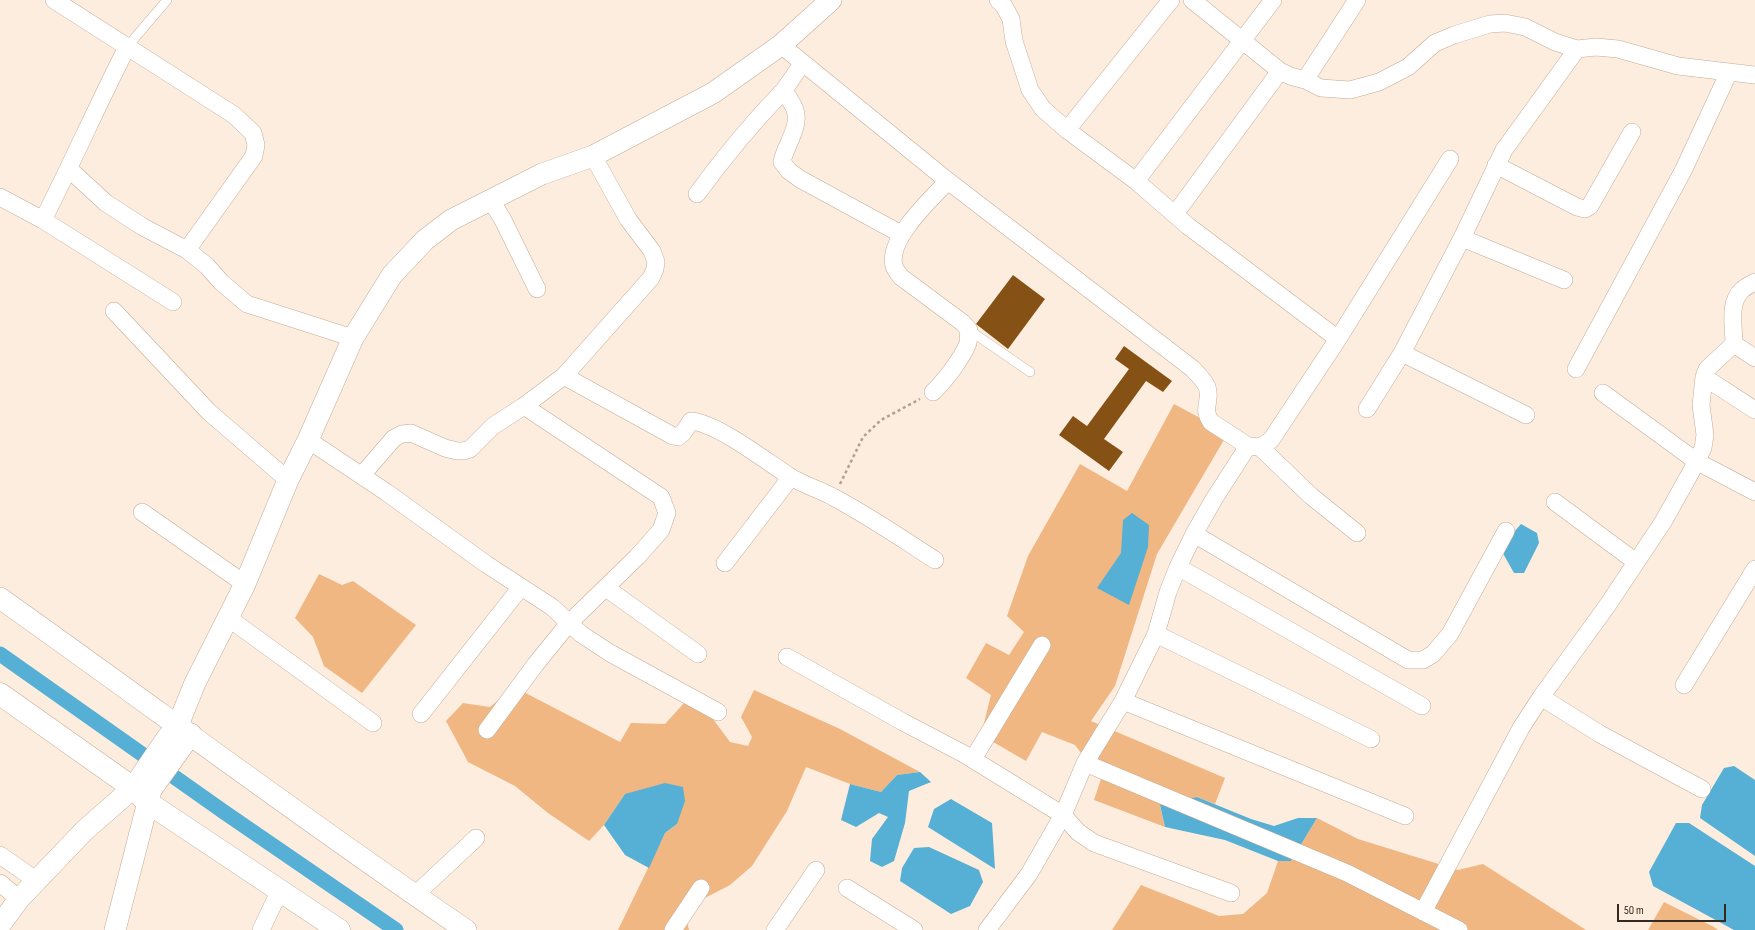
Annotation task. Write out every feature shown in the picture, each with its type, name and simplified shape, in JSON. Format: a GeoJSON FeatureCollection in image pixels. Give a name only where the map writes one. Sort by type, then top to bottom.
{"type":"FeatureCollection","features":[{"type":"Feature","properties":{"kind":"main road"},"geometry":{"type":"LineString","coordinates":[[0,694],[140,795],[340,930]]}},
{"type":"Feature","properties":{"kind":"street"},"geometry":{"type":"LineString","coordinates":[[54,0],[203,94],[234,115],[253,133],[256,145],[254,156],[187,250]]}},
{"type":"Feature","properties":{"kind":"street"},"geometry":{"type":"LineString","coordinates":[[998,0],[1004,6],[1011,19],[1014,41],[1030,90],[1043,109],[1067,130],[1136,181],[1188,226],[1338,339]]}},
{"type":"Feature","properties":{"kind":"street"},"geometry":{"type":"LineString","coordinates":[[1067,130],[1171,0]]}},
{"type":"Feature","properties":{"kind":"street"},"geometry":{"type":"LineString","coordinates":[[1192,0],[1242,42],[1280,71],[1290,76],[1305,80],[1321,88],[1336,90],[1350,90],[1379,82],[1408,67],[1435,43],[1454,35],[1490,24],[1505,23],[1524,27],[1555,42],[1577,49],[1596,47],[1618,49],[1678,66],[1755,75]]}},
{"type":"Feature","properties":{"kind":"street"},"geometry":{"type":"LineString","coordinates":[[1136,181],[1273,0]]}},
{"type":"Feature","properties":{"kind":"street"},"geometry":{"type":"LineString","coordinates":[[1305,80],[1357,0]]}},
{"type":"Feature","properties":{"kind":"street"},"geometry":{"type":"LineString","coordinates":[[115,930],[140,795],[151,776],[179,737],[195,683],[245,584],[288,480],[308,440],[353,338],[392,275],[425,240],[451,220],[542,174],[593,156],[712,93],[781,45],[822,4]]}},
{"type":"Feature","properties":{"kind":"street"},"geometry":{"type":"LineString","coordinates":[[781,45],[802,64],[948,181],[1193,369],[1207,386],[1209,396],[1205,409],[1211,422],[1254,446],[1311,496],[1357,533]]}},
{"type":"Feature","properties":{"kind":"street"},"geometry":{"type":"LineString","coordinates":[[43,220],[127,47]]}},
{"type":"Feature","properties":{"kind":"street"},"geometry":{"type":"LineString","coordinates":[[1367,409],[1402,353],[1462,238],[1504,150],[1577,49]]}},
{"type":"Feature","properties":{"kind":"street"},"geometry":{"type":"LineString","coordinates":[[697,194],[724,156],[751,124],[784,90],[802,64]]}},
{"type":"Feature","properties":{"kind":"street"},"geometry":{"type":"LineString","coordinates":[[1175,214],[1280,71]]}},
{"type":"Feature","properties":{"kind":"street"},"geometry":{"type":"LineString","coordinates":[[1576,369],[1683,171],[1729,72]]}},
{"type":"Feature","properties":{"kind":"street"},"geometry":{"type":"LineString","coordinates":[[784,90],[795,110],[796,123],[784,152],[782,162],[789,171],[800,180],[901,234]]}},
{"type":"Feature","properties":{"kind":"street"},"geometry":{"type":"LineString","coordinates":[[1496,165],[1578,207],[1585,208],[1590,206],[1632,132]]}},
{"type":"Feature","properties":{"kind":"street"},"geometry":{"type":"LineString","coordinates":[[362,475],[394,438],[402,434],[411,433],[457,452],[470,449],[493,426],[524,406],[564,376],[651,278],[656,262],[652,251],[628,219],[593,156]]}},
{"type":"Feature","properties":{"kind":"street"},"geometry":{"type":"LineString","coordinates":[[987,930],[1029,874],[1062,815],[1085,763],[1123,701],[1156,634],[1168,592],[1178,567],[1194,534],[1214,499],[1254,446],[1272,440],[1338,339],[1450,159]]}},
{"type":"Feature","properties":{"kind":"street"},"geometry":{"type":"LineString","coordinates":[[69,169],[106,203],[143,227],[187,250],[207,266],[221,282],[247,304],[353,338]]}},
{"type":"Feature","properties":{"kind":"street"},"geometry":{"type":"LineString","coordinates":[[933,392],[941,385],[963,353],[968,342],[969,330],[963,323],[901,277],[894,266],[901,234],[910,222],[948,181]]}},
{"type":"Feature","properties":{"kind":"street"},"geometry":{"type":"LineString","coordinates":[[0,197],[43,220],[174,302]]}},
{"type":"Feature","properties":{"kind":"street"},"geometry":{"type":"LineString","coordinates":[[490,199],[503,220],[537,288]]}},
{"type":"Feature","properties":{"kind":"street"},"geometry":{"type":"LineString","coordinates":[[1462,238],[1564,280]]}},
{"type":"Feature","properties":{"kind":"street"},"geometry":{"type":"LineString","coordinates":[[1423,912],[1521,728],[1663,522],[1703,448],[1705,435],[1701,406],[1704,377],[1707,369],[1734,344],[1733,310],[1735,300],[1742,290],[1755,282]]}},
{"type":"Feature","properties":{"kind":"street"},"geometry":{"type":"LineString","coordinates":[[114,311],[209,412],[288,480]]}},
{"type":"Feature","properties":{"kind":"street"},"geometry":{"type":"LineString","coordinates":[[1734,344],[1755,358]]}},
{"type":"Feature","properties":{"kind":"street"},"geometry":{"type":"LineString","coordinates":[[1402,353],[1526,415]]}},
{"type":"Feature","properties":{"kind":"street"},"geometry":{"type":"LineString","coordinates":[[564,376],[673,436],[678,437],[683,433],[691,421],[704,424],[750,450],[791,477],[833,497],[865,515],[935,560]]}},
{"type":"Feature","properties":{"kind":"street"},"geometry":{"type":"LineString","coordinates":[[1704,377],[1755,410]]}},
{"type":"Feature","properties":{"kind":"street"},"geometry":{"type":"LineString","coordinates":[[1603,393],[1696,461],[1755,492]]}},
{"type":"Feature","properties":{"kind":"street"},"geometry":{"type":"LineString","coordinates":[[487,730],[535,665],[569,623],[637,557],[661,530],[667,513],[661,497],[524,406]]}},
{"type":"Feature","properties":{"kind":"street"},"geometry":{"type":"LineString","coordinates":[[308,440],[362,475],[486,564],[552,607],[581,634],[610,653],[718,712]]}},
{"type":"Feature","properties":{"kind":"street"},"geometry":{"type":"LineString","coordinates":[[725,563],[791,477]]}},
{"type":"Feature","properties":{"kind":"street"},"geometry":{"type":"LineString","coordinates":[[1555,502],[1636,562]]}},
{"type":"Feature","properties":{"kind":"street"},"geometry":{"type":"LineString","coordinates":[[142,512],[245,584]]}},
{"type":"Feature","properties":{"kind":"street"},"geometry":{"type":"LineString","coordinates":[[1194,534],[1408,660],[1423,660],[1433,654],[1450,634],[1506,531]]}},
{"type":"Feature","properties":{"kind":"street"},"geometry":{"type":"LineString","coordinates":[[1178,567],[1422,706]]}},
{"type":"Feature","properties":{"kind":"street"},"geometry":{"type":"LineString","coordinates":[[1684,685],[1755,569]]}},
{"type":"Feature","properties":{"kind":"street"},"geometry":{"type":"LineString","coordinates":[[421,714],[521,587]]}},
{"type":"Feature","properties":{"kind":"street"},"geometry":{"type":"LineString","coordinates":[[606,588],[698,654]]}},
{"type":"Feature","properties":{"kind":"street"},"geometry":{"type":"LineString","coordinates":[[0,598],[179,737],[281,802],[466,930]]}},
{"type":"Feature","properties":{"kind":"street"},"geometry":{"type":"LineString","coordinates":[[227,617],[373,724]]}},
{"type":"Feature","properties":{"kind":"street"},"geometry":{"type":"LineString","coordinates":[[1156,634],[1371,739]]}},
{"type":"Feature","properties":{"kind":"street"},"geometry":{"type":"LineString","coordinates":[[973,759],[1042,645]]}},
{"type":"Feature","properties":{"kind":"street"},"geometry":{"type":"LineString","coordinates":[[787,657],[973,759],[1062,815],[1078,832],[1094,843],[1231,893]]}},
{"type":"Feature","properties":{"kind":"street"},"geometry":{"type":"LineString","coordinates":[[1541,697],[1600,734],[1702,789]]}},
{"type":"Feature","properties":{"kind":"street"},"geometry":{"type":"LineString","coordinates":[[1123,701],[1405,816]]}},
{"type":"Feature","properties":{"kind":"street"},"geometry":{"type":"LineString","coordinates":[[1085,763],[1347,873],[1459,930]]}},
{"type":"Feature","properties":{"kind":"street"},"geometry":{"type":"LineString","coordinates":[[0,925],[19,899],[85,830],[140,795]]}},
{"type":"Feature","properties":{"kind":"street"},"geometry":{"type":"LineString","coordinates":[[415,895],[476,838]]}},
{"type":"Feature","properties":{"kind":"street"},"geometry":{"type":"LineString","coordinates":[[0,855],[37,881]]}},
{"type":"Feature","properties":{"kind":"street"},"geometry":{"type":"LineString","coordinates":[[775,930],[816,870]]}},
{"type":"Feature","properties":{"kind":"street"},"geometry":{"type":"LineString","coordinates":[[0,884],[19,899]]}},
{"type":"Feature","properties":{"kind":"street"},"geometry":{"type":"LineString","coordinates":[[673,930],[701,888]]}},
{"type":"Feature","properties":{"kind":"street"},"geometry":{"type":"LineString","coordinates":[[847,888],[914,930]]}},
{"type":"Feature","properties":{"kind":"street"},"geometry":{"type":"LineString","coordinates":[[261,930],[280,890]]}},
{"type":"Feature","properties":{"kind":"lane"},"geometry":{"type":"LineString","coordinates":[[127,47],[167,0]]}},
{"type":"Feature","properties":{"kind":"lane"},"geometry":{"type":"LineString","coordinates":[[969,330],[1030,372]]}},
{"type":"Feature","properties":{"kind":"path"},"geometry":{"type":"LineString","coordinates":[[833,497],[863,437],[881,420],[933,392]]}},
{"type":"Feature","properties":{"kind":"shaded area"},"geometry":{"type":"Polygon","coordinates":[[[1174,404],[1228,433],[1157,554],[1115,686],[1091,721],[1225,778],[1215,804],[1197,797],[1160,806],[1165,827],[1094,800],[1101,779],[1075,745],[1042,732],[1026,761],[981,735],[991,695],[966,678],[986,643],[1009,655],[1024,632],[1007,616],[1028,556],[1080,464],[1127,491],[1174,404]]]}},
{"type":"Feature","properties":{"kind":"shaded area"},"geometry":{"type":"Polygon","coordinates":[[[319,574],[342,585],[353,581],[416,625],[362,693],[324,666],[313,637],[295,618],[319,574]]]}},
{"type":"Feature","properties":{"kind":"shaded area"},"geometry":{"type":"Polygon","coordinates":[[[514,687],[620,742],[631,723],[665,724],[684,703],[713,719],[730,742],[748,746],[752,737],[741,717],[754,690],[840,729],[920,772],[897,775],[881,792],[850,784],[806,767],[787,811],[752,866],[730,885],[701,900],[686,919],[689,930],[618,930],[665,833],[677,824],[625,794],[604,825],[589,841],[548,813],[515,786],[468,762],[446,721],[463,703],[490,707],[514,687]]]}},
{"type":"Feature","properties":{"kind":"shaded area"},"geometry":{"type":"Polygon","coordinates":[[[1317,818],[1358,839],[1458,870],[1483,864],[1586,930],[1112,930],[1141,885],[1219,916],[1243,914],[1267,893],[1278,861],[1291,861],[1317,818]]]}},
{"type":"Feature","properties":{"kind":"shaded area"},"geometry":{"type":"Polygon","coordinates":[[[1664,902],[1714,927],[1718,930],[1648,930],[1664,902]]]}},
{"type":"Feature","properties":{"kind":"water"},"geometry":{"type":"Polygon","coordinates":[[[1132,513],[1149,525],[1148,547],[1129,605],[1097,588],[1121,553],[1123,520],[1132,513]]]}},
{"type":"Feature","properties":{"kind":"water"},"geometry":{"type":"Polygon","coordinates":[[[1521,524],[1537,533],[1539,543],[1524,573],[1514,573],[1500,548],[1521,524]]]}},
{"type":"Feature","properties":{"kind":"water"},"geometry":{"type":"Polygon","coordinates":[[[1734,766],[1755,780],[1755,856],[1700,818],[1702,805],[1724,768],[1734,766]]]}},
{"type":"Feature","properties":{"kind":"water"},"geometry":{"type":"Polygon","coordinates":[[[920,772],[931,782],[909,791],[905,823],[894,861],[882,867],[870,861],[872,839],[888,817],[879,813],[856,827],[841,820],[850,784],[881,792],[897,775],[920,772]]]}},
{"type":"Feature","properties":{"kind":"water"},"geometry":{"type":"Polygon","coordinates":[[[665,783],[683,787],[685,801],[677,824],[665,833],[649,868],[625,855],[604,825],[625,794],[665,783]]]}},
{"type":"Feature","properties":{"kind":"water"},"geometry":{"type":"Polygon","coordinates":[[[1197,797],[1251,819],[1274,826],[1298,818],[1317,818],[1291,861],[1278,861],[1225,840],[1165,827],[1160,805],[1197,797]]]}},
{"type":"Feature","properties":{"kind":"water"},"geometry":{"type":"Polygon","coordinates":[[[951,799],[992,823],[995,869],[928,827],[934,809],[951,799]]]}},
{"type":"Feature","properties":{"kind":"water"},"geometry":{"type":"Polygon","coordinates":[[[1676,823],[1689,823],[1755,866],[1755,930],[1734,930],[1653,886],[1649,872],[1676,823]]]}},
{"type":"Feature","properties":{"kind":"water"},"geometry":{"type":"Polygon","coordinates":[[[929,847],[979,870],[983,882],[970,906],[951,914],[900,881],[902,868],[914,848],[929,847]]]}},
{"type":"Feature","properties":{"kind":"building"},"geometry":{"type":"Polygon","coordinates":[[[1013,275],[1045,299],[1008,349],[976,324],[1013,275]]]}},
{"type":"Feature","properties":{"kind":"building"},"geometry":{"type":"Polygon","coordinates":[[[1124,346],[1172,381],[1163,392],[1146,381],[1104,439],[1123,452],[1109,471],[1059,435],[1073,416],[1087,426],[1129,369],[1115,359],[1124,346]]]}},
{"type":"Feature","properties":{"kind":"waterway"},"geometry":{"type":"LineString","coordinates":[[0,654],[224,812],[396,930]]}}]}
